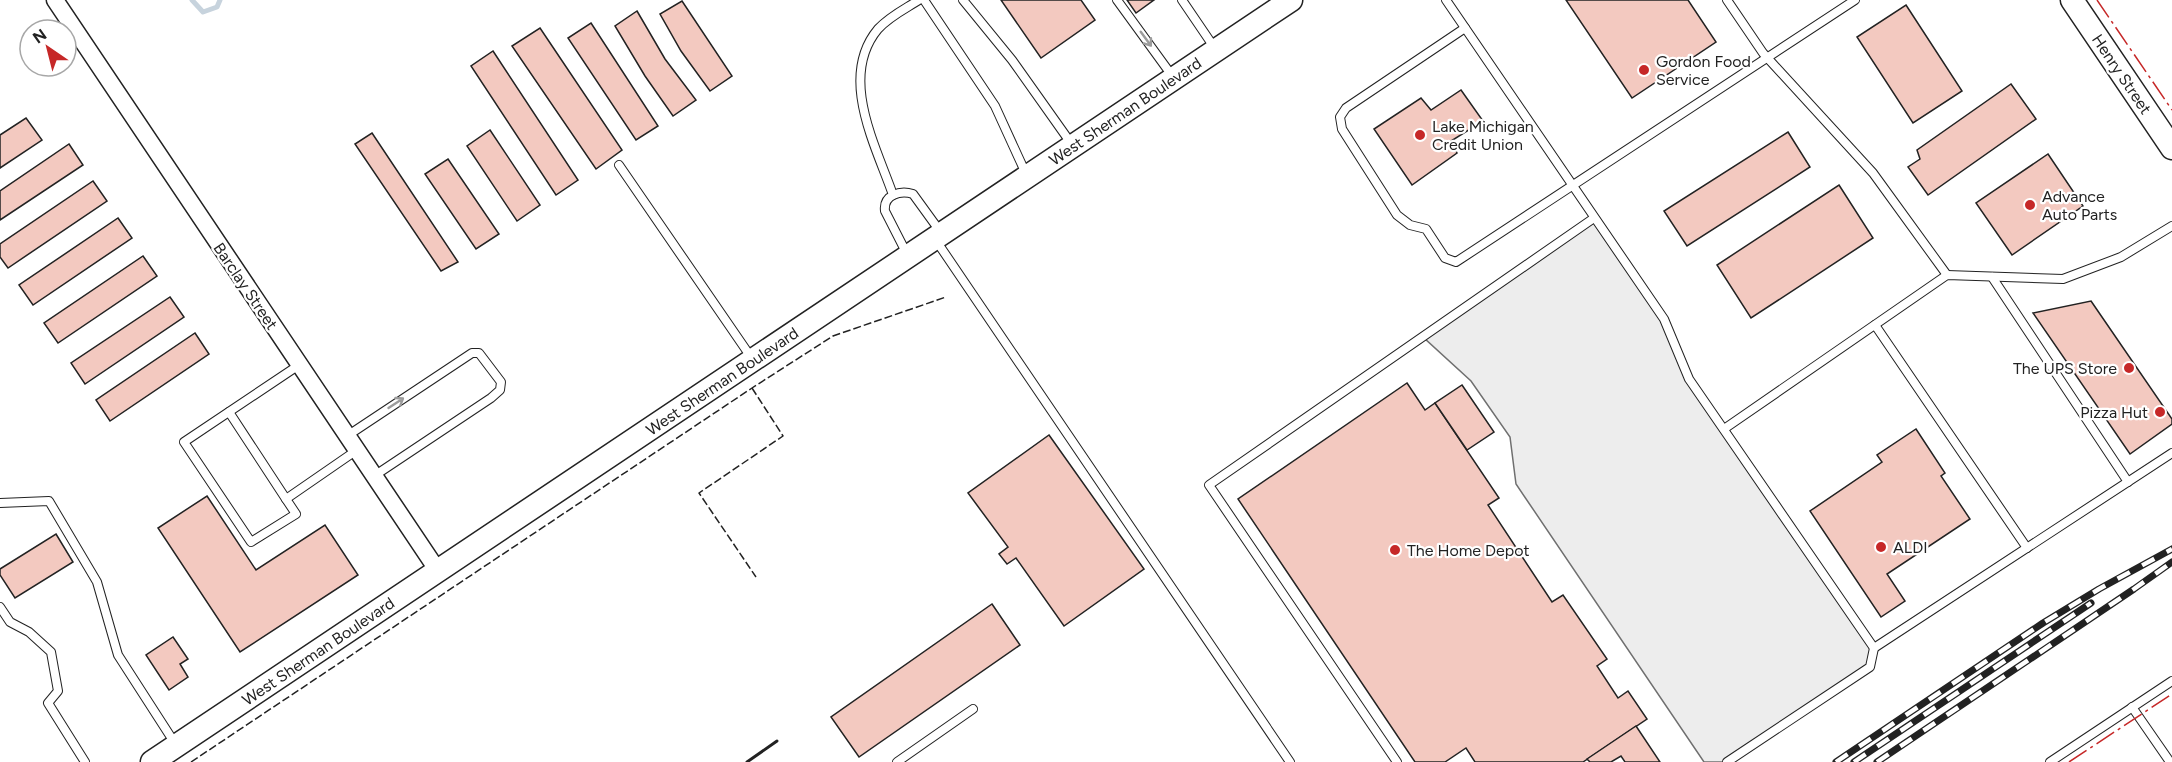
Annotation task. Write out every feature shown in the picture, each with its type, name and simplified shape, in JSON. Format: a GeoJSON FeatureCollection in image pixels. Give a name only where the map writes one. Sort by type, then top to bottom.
{"type":"FeatureCollection","features":[{"type":"Feature","properties":{"kind":"main road","name":"West Sherman Boulevard"},"geometry":{"type":"LineString","coordinates":[[152,762],[1291,0]]}},
{"type":"Feature","properties":{"kind":"main road","name":"Henry Street"},"geometry":{"type":"LineString","coordinates":[[2072,0],[2172,148]]}},
{"type":"Feature","properties":{"kind":"street","name":"Barclay Street"},"geometry":{"type":"LineString","coordinates":[[55,0],[438,571]]}},
{"type":"Feature","properties":{"kind":"lane"},"geometry":{"type":"LineString","coordinates":[[893,195],[867,122],[860,92],[861,69],[868,45],[878,30],[891,17],[920,0]]}},
{"type":"Feature","properties":{"kind":"lane"},"geometry":{"type":"LineString","coordinates":[[924,0],[995,105],[1028,176]]}},
{"type":"Feature","properties":{"kind":"lane"},"geometry":{"type":"LineString","coordinates":[[963,0],[1012,60],[1073,146]]}},
{"type":"Feature","properties":{"kind":"lane"},"geometry":{"type":"LineString","coordinates":[[1117,0],[1174,78]]}},
{"type":"Feature","properties":{"kind":"lane"},"geometry":{"type":"LineString","coordinates":[[1182,0],[1216,50]]}},
{"type":"Feature","properties":{"kind":"lane"},"geometry":{"type":"LineString","coordinates":[[1446,0],[1664,319],[1689,379],[1874,648]]}},
{"type":"Feature","properties":{"kind":"lane"},"geometry":{"type":"LineString","coordinates":[[1727,0],[1768,58],[1873,173],[1947,275]]}},
{"type":"Feature","properties":{"kind":"lane"},"geometry":{"type":"LineString","coordinates":[[1465,28],[1346,108],[1340,117],[1342,129],[1397,215],[1410,225],[1426,229],[1445,258],[1456,262],[1855,0]]}},
{"type":"Feature","properties":{"kind":"lane"},"geometry":{"type":"LineString","coordinates":[[619,165],[753,360]]}},
{"type":"Feature","properties":{"kind":"lane"},"geometry":{"type":"LineString","coordinates":[[908,256],[884,205],[893,195],[906,192],[913,194],[1290,762]]}},
{"type":"Feature","properties":{"kind":"lane"},"geometry":{"type":"LineString","coordinates":[[1397,762],[1209,485],[1594,218]]}},
{"type":"Feature","properties":{"kind":"lane"},"geometry":{"type":"LineString","coordinates":[[1724,429],[1947,275],[2063,279],[2121,257],[2172,226]]}},
{"type":"Feature","properties":{"kind":"lane"},"geometry":{"type":"LineString","coordinates":[[1992,277],[2128,482]]}},
{"type":"Feature","properties":{"kind":"lane"},"geometry":{"type":"LineString","coordinates":[[1875,325],[2027,548]]}},
{"type":"Feature","properties":{"kind":"lane"},"geometry":{"type":"LineString","coordinates":[[286,499],[352,443],[472,353],[479,352],[501,382],[500,390],[374,476]]}},
{"type":"Feature","properties":{"kind":"lane"},"geometry":{"type":"LineString","coordinates":[[229,412],[296,514],[251,542],[184,442],[299,364]]}},
{"type":"Feature","properties":{"kind":"lane"},"geometry":{"type":"LineString","coordinates":[[1727,762],[1870,668],[1874,648],[2172,453]]}},
{"type":"Feature","properties":{"kind":"lane"},"geometry":{"type":"LineString","coordinates":[[0,502],[49,501],[97,582],[118,655],[176,746]]}},
{"type":"Feature","properties":{"kind":"lane"},"geometry":{"type":"LineString","coordinates":[[0,607],[10,622],[29,632],[51,652],[58,691],[48,704],[85,762]]}},
{"type":"Feature","properties":{"kind":"lane"},"geometry":{"type":"LineString","coordinates":[[2050,762],[2172,681]]}},
{"type":"Feature","properties":{"kind":"lane"},"geometry":{"type":"LineString","coordinates":[[2132,706],[2170,762]]}},
{"type":"Feature","properties":{"kind":"lane"},"geometry":{"type":"LineString","coordinates":[[897,762],[973,709]]}},
{"type":"Feature","properties":{"kind":"shaded area"},"geometry":{"type":"Polygon","coordinates":[[[1594,218],[1664,319],[1689,379],[1874,648],[1870,667],[1727,762],[1704,762],[1516,484],[1510,437],[1471,381],[1423,337],[1594,218]]]}},
{"type":"Feature","properties":{"kind":"building"},"geometry":{"type":"Polygon","coordinates":[[[1001,0],[1081,0],[1095,20],[1041,58],[1001,0]]]}},
{"type":"Feature","properties":{"kind":"building"},"geometry":{"type":"Polygon","coordinates":[[[1127,0],[1154,0],[1136,13],[1127,0]]]}},
{"type":"Feature","properties":{"kind":"building","name":"Gordon Food Service"},"geometry":{"type":"Polygon","coordinates":[[[1566,0],[1688,0],[1716,42],[1632,98],[1566,0]]]}},
{"type":"Feature","properties":{"kind":"building"},"geometry":{"type":"Polygon","coordinates":[[[682,1],[732,76],[710,91],[681,51],[660,14],[682,1]]]}},
{"type":"Feature","properties":{"kind":"building"},"geometry":{"type":"Polygon","coordinates":[[[1906,5],[1962,91],[1913,123],[1857,37],[1906,5]]]}},
{"type":"Feature","properties":{"kind":"building"},"geometry":{"type":"Polygon","coordinates":[[[637,11],[665,59],[696,100],[673,116],[645,76],[615,26],[637,11]]]}},
{"type":"Feature","properties":{"kind":"building"},"geometry":{"type":"Polygon","coordinates":[[[591,23],[658,126],[636,140],[568,38],[591,23]]]}},
{"type":"Feature","properties":{"kind":"building"},"geometry":{"type":"Polygon","coordinates":[[[540,28],[622,150],[596,169],[512,46],[540,28]]]}},
{"type":"Feature","properties":{"kind":"building"},"geometry":{"type":"Polygon","coordinates":[[[493,51],[578,180],[556,195],[471,66],[493,51]]]}},
{"type":"Feature","properties":{"kind":"building"},"geometry":{"type":"Polygon","coordinates":[[[2011,84],[2036,119],[1928,195],[1908,167],[1920,159],[1917,150],[2011,84]]]}},
{"type":"Feature","properties":{"kind":"building","name":"Lake Michigan Credit Union"},"geometry":{"type":"Polygon","coordinates":[[[1461,90],[1483,121],[1451,141],[1457,153],[1412,185],[1374,129],[1421,98],[1431,110],[1461,90]]]}},
{"type":"Feature","properties":{"kind":"building"},"geometry":{"type":"Polygon","coordinates":[[[26,118],[42,140],[0,168],[0,135],[26,118]]]}},
{"type":"Feature","properties":{"kind":"building"},"geometry":{"type":"Polygon","coordinates":[[[490,130],[540,205],[517,221],[467,146],[490,130]]]}},
{"type":"Feature","properties":{"kind":"building"},"geometry":{"type":"Polygon","coordinates":[[[1788,132],[1810,167],[1687,246],[1664,211],[1788,132]]]}},
{"type":"Feature","properties":{"kind":"building"},"geometry":{"type":"Polygon","coordinates":[[[372,133],[458,262],[441,271],[355,144],[372,133]]]}},
{"type":"Feature","properties":{"kind":"building"},"geometry":{"type":"Polygon","coordinates":[[[69,144],[83,165],[0,220],[0,191],[69,144]]]}},
{"type":"Feature","properties":{"kind":"building","name":"Advance Auto Parts"},"geometry":{"type":"Polygon","coordinates":[[[2048,154],[2083,206],[2012,255],[1976,203],[2048,154]]]}},
{"type":"Feature","properties":{"kind":"building"},"geometry":{"type":"Polygon","coordinates":[[[448,159],[499,234],[476,249],[425,174],[448,159]]]}},
{"type":"Feature","properties":{"kind":"building"},"geometry":{"type":"Polygon","coordinates":[[[93,181],[107,201],[8,268],[0,257],[0,244],[93,181]]]}},
{"type":"Feature","properties":{"kind":"building"},"geometry":{"type":"Polygon","coordinates":[[[1839,185],[1873,238],[1751,318],[1717,265],[1839,185]]]}},
{"type":"Feature","properties":{"kind":"building"},"geometry":{"type":"Polygon","coordinates":[[[118,218],[132,238],[33,305],[19,285],[118,218]]]}},
{"type":"Feature","properties":{"kind":"building"},"geometry":{"type":"Polygon","coordinates":[[[143,256],[157,276],[58,343],[44,323],[143,256]]]}},
{"type":"Feature","properties":{"kind":"building"},"geometry":{"type":"Polygon","coordinates":[[[170,297],[184,317],[85,384],[71,363],[170,297]]]}},
{"type":"Feature","properties":{"kind":"building"},"geometry":{"type":"Polygon","coordinates":[[[2091,301],[2172,419],[2172,424],[2130,454],[2033,313],[2091,301]]]}},
{"type":"Feature","properties":{"kind":"building"},"geometry":{"type":"Polygon","coordinates":[[[195,333],[209,354],[110,421],[96,400],[195,333]]]}},
{"type":"Feature","properties":{"kind":"building","name":"The Home Depot"},"geometry":{"type":"Polygon","coordinates":[[[1407,383],[1425,410],[1435,403],[1499,498],[1488,505],[1552,602],[1563,595],[1607,659],[1597,666],[1618,698],[1628,691],[1647,719],[1583,762],[1475,762],[1466,748],[1445,762],[1415,762],[1238,499],[1407,383]]]}},
{"type":"Feature","properties":{"kind":"building"},"geometry":{"type":"Polygon","coordinates":[[[1462,385],[1494,432],[1467,450],[1435,403],[1462,385]]]}},
{"type":"Feature","properties":{"kind":"building","name":"ALDI"},"geometry":{"type":"Polygon","coordinates":[[[1916,429],[1945,473],[1941,476],[1970,519],[1887,574],[1905,601],[1881,617],[1810,511],[1882,462],[1877,455],[1916,429]]]}},
{"type":"Feature","properties":{"kind":"building"},"geometry":{"type":"Polygon","coordinates":[[[1049,435],[1144,569],[1064,626],[1016,558],[1007,564],[999,554],[1008,547],[968,493],[1049,435]]]}},
{"type":"Feature","properties":{"kind":"building"},"geometry":{"type":"Polygon","coordinates":[[[207,496],[256,570],[325,525],[358,575],[240,652],[158,528],[207,496]]]}},
{"type":"Feature","properties":{"kind":"building"},"geometry":{"type":"Polygon","coordinates":[[[56,534],[73,562],[15,598],[0,575],[0,569],[56,534]]]}},
{"type":"Feature","properties":{"kind":"building"},"geometry":{"type":"Polygon","coordinates":[[[992,604],[1020,645],[859,757],[831,717],[992,604]]]}},
{"type":"Feature","properties":{"kind":"building"},"geometry":{"type":"Polygon","coordinates":[[[173,637],[188,659],[180,664],[188,677],[169,690],[146,655],[173,637]]]}},
{"type":"Feature","properties":{"kind":"building"},"geometry":{"type":"Polygon","coordinates":[[[1636,726],[1660,762],[1625,762],[1621,756],[1611,762],[1590,762],[1587,759],[1636,726]]]}},
{"type":"Feature","properties":{"kind":"waterway"},"geometry":{"type":"LineString","coordinates":[[192,0],[203,12],[217,7],[220,0]]}},
{"type":"Feature","properties":{"kind":"railway"},"geometry":{"type":"LineString","coordinates":[[1836,762],[2043,623],[2172,549]]}},
{"type":"Feature","properties":{"kind":"railway"},"geometry":{"type":"LineString","coordinates":[[1877,762],[2172,562]]}},
{"type":"Feature","properties":{"kind":"railway"},"geometry":{"type":"LineString","coordinates":[[1854,762],[2091,603]]}},
{"type":"Feature","properties":{"kind":"fence"},"geometry":{"type":"LineString","coordinates":[[191,762],[833,336],[946,297]]}},
{"type":"Feature","properties":{"kind":"fence"},"geometry":{"type":"LineString","coordinates":[[752,388],[783,436],[699,493],[756,577]]}},
{"type":"Feature","properties":{"kind":"wall"},"geometry":{"type":"LineString","coordinates":[[747,762],[777,741]]}},
{"type":"Feature","properties":{"kind":"power"},"geometry":{"type":"LineString","coordinates":[[2097,0],[2172,110]]}},
{"type":"Feature","properties":{"kind":"power"},"geometry":{"type":"LineString","coordinates":[[2069,762],[2172,694]]}},
{"type":"Feature","properties":{"kind":"place","name":"Gordon Food Service"},"geometry":{"type":"Point","coordinates":[1644,70]}},
{"type":"Feature","properties":{"kind":"place","name":"Lake Michigan Credit Union"},"geometry":{"type":"Point","coordinates":[1420,135]}},
{"type":"Feature","properties":{"kind":"place","name":"Advance Auto Parts"},"geometry":{"type":"Point","coordinates":[2030,205]}},
{"type":"Feature","properties":{"kind":"place","name":"The UPS Store"},"geometry":{"type":"Point","coordinates":[2129,368]}},
{"type":"Feature","properties":{"kind":"place","name":"Pizza Hut"},"geometry":{"type":"Point","coordinates":[2160,412]}},
{"type":"Feature","properties":{"kind":"place","name":"ALDI"},"geometry":{"type":"Point","coordinates":[1881,547]}},
{"type":"Feature","properties":{"kind":"place","name":"The Home Depot"},"geometry":{"type":"Point","coordinates":[1395,550]}}]}
